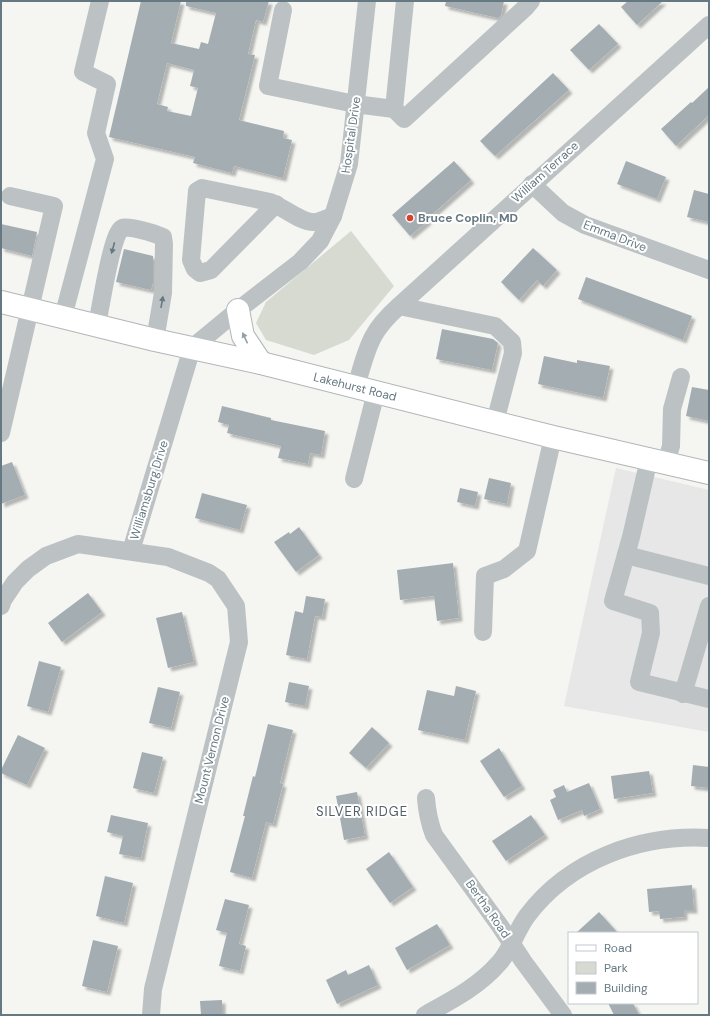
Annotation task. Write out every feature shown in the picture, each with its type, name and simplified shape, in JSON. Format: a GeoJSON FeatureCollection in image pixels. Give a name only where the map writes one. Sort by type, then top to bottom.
{"type":"FeatureCollection","features":[{"type":"Feature","properties":{"kind":"main road","name":"Lakehurst Road"},"geometry":{"type":"LineString","coordinates":[[1,302],[155,340],[261,363],[553,437],[709,473]]}},
{"type":"Feature","properties":{"kind":"main road"},"geometry":{"type":"LineString","coordinates":[[238,310],[243,336],[261,363]]}},
{"type":"Feature","properties":{"kind":"street"},"geometry":{"type":"LineString","coordinates":[[63,317],[105,159],[96,133],[107,84],[83,72],[100,1]]}},
{"type":"Feature","properties":{"kind":"street","name":"Hospital Drive"},"geometry":{"type":"LineString","coordinates":[[192,348],[300,262],[320,241],[333,216],[348,164],[367,1]]}},
{"type":"Feature","properties":{"kind":"street"},"geometry":{"type":"LineString","coordinates":[[394,109],[405,1]]}},
{"type":"Feature","properties":{"kind":"street"},"geometry":{"type":"LineString","coordinates":[[283,10],[268,86],[355,104],[394,109],[404,119],[526,8],[531,1]]}},
{"type":"Feature","properties":{"kind":"street","name":"William Terrace"},"geometry":{"type":"LineString","coordinates":[[354,479],[366,390],[368,348],[373,336],[380,326],[399,306],[532,184],[709,25]]}},
{"type":"Feature","properties":{"kind":"street","name":"Emma Drive"},"geometry":{"type":"LineString","coordinates":[[532,184],[544,197],[564,213],[585,225],[709,270]]}},
{"type":"Feature","properties":{"kind":"street"},"geometry":{"type":"LineString","coordinates":[[276,204],[211,270],[200,273],[195,269],[191,260],[197,191],[202,188],[270,202],[276,204],[300,218],[312,222],[333,216]]}},
{"type":"Feature","properties":{"kind":"street"},"geometry":{"type":"LineString","coordinates":[[1,433],[5,404],[30,309],[54,206],[10,196]]}},
{"type":"Feature","properties":{"kind":"street"},"geometry":{"type":"LineString","coordinates":[[97,325],[112,246],[118,231],[127,227],[157,234],[163,237],[164,244],[164,293],[155,340]]}},
{"type":"Feature","properties":{"kind":"street"},"geometry":{"type":"LineString","coordinates":[[399,306],[494,326],[512,342],[513,353],[495,422]]}},
{"type":"Feature","properties":{"kind":"street","name":"Williamsburg Drive"},"geometry":{"type":"LineString","coordinates":[[1,606],[3,600],[15,582],[28,569],[46,556],[78,544],[131,551],[192,348]]}},
{"type":"Feature","properties":{"kind":"street"},"geometry":{"type":"LineString","coordinates":[[681,377],[672,409],[671,446],[657,461],[626,555],[613,601],[650,613],[651,633],[639,682],[683,694],[709,699]]}},
{"type":"Feature","properties":{"kind":"street"},"geometry":{"type":"LineString","coordinates":[[483,632],[485,576],[504,569],[527,551],[553,437]]}},
{"type":"Feature","properties":{"kind":"street","name":"Mount Vernon Drive"},"geometry":{"type":"LineString","coordinates":[[131,551],[168,557],[209,573],[218,579],[236,606],[239,642],[153,989],[151,1015]]}},
{"type":"Feature","properties":{"kind":"street"},"geometry":{"type":"LineString","coordinates":[[626,555],[709,576]]}},
{"type":"Feature","properties":{"kind":"street"},"geometry":{"type":"LineString","coordinates":[[683,694],[709,606]]}},
{"type":"Feature","properties":{"kind":"street","name":"Bertha Road"},"geometry":{"type":"LineString","coordinates":[[426,798],[427,814],[434,835],[563,1015]]}},
{"type":"Feature","properties":{"kind":"street"},"geometry":{"type":"LineString","coordinates":[[425,1015],[466,992],[499,964],[506,955],[511,943],[527,916],[555,886],[585,866],[600,858],[628,847],[676,838],[709,838]]}},
{"type":"Feature","properties":{"kind":"shaded area"},"geometry":{"type":"Polygon","coordinates":[[[616,468],[709,490],[709,732],[564,706],[616,468]]]}},
{"type":"Feature","properties":{"kind":"green space"},"geometry":{"type":"Polygon","coordinates":[[[351,231],[394,286],[349,340],[314,355],[266,340],[256,323],[266,302],[351,231]]]}},
{"type":"Feature","properties":{"kind":"building"},"geometry":{"type":"Polygon","coordinates":[[[141,1],[181,1],[171,43],[199,49],[201,42],[208,44],[216,13],[186,6],[186,1],[269,1],[263,22],[256,20],[248,54],[255,55],[239,120],[284,131],[283,138],[292,140],[283,178],[234,166],[232,173],[193,163],[195,157],[109,137],[141,1]],[[167,63],[157,104],[168,107],[167,111],[191,116],[198,88],[190,86],[194,70],[167,63]]]}},
{"type":"Feature","properties":{"kind":"building"},"geometry":{"type":"Polygon","coordinates":[[[446,1],[504,1],[501,16],[498,18],[445,6],[446,1]]]}},
{"type":"Feature","properties":{"kind":"building"},"geometry":{"type":"Polygon","coordinates":[[[628,1],[663,1],[637,25],[621,7],[628,1]]]}},
{"type":"Feature","properties":{"kind":"building"},"geometry":{"type":"Polygon","coordinates":[[[599,24],[618,44],[589,70],[570,50],[599,24]]]}},
{"type":"Feature","properties":{"kind":"building"},"geometry":{"type":"Polygon","coordinates":[[[553,73],[569,90],[495,156],[480,141],[553,73]]]}},
{"type":"Feature","properties":{"kind":"building"},"geometry":{"type":"Polygon","coordinates":[[[709,87],[709,115],[676,146],[661,129],[709,87]]]}},
{"type":"Feature","properties":{"kind":"building"},"geometry":{"type":"Polygon","coordinates":[[[454,161],[471,180],[410,236],[392,215],[454,161]]]}},
{"type":"Feature","properties":{"kind":"building"},"geometry":{"type":"Polygon","coordinates":[[[626,161],[666,177],[657,199],[617,184],[626,161]]]}},
{"type":"Feature","properties":{"kind":"building"},"geometry":{"type":"Polygon","coordinates":[[[694,190],[709,194],[709,222],[687,217],[694,190]]]}},
{"type":"Feature","properties":{"kind":"building"},"geometry":{"type":"Polygon","coordinates":[[[1,224],[37,232],[32,256],[1,248],[1,224]]]}},
{"type":"Feature","properties":{"kind":"building"},"geometry":{"type":"Polygon","coordinates":[[[533,248],[557,270],[543,286],[537,280],[519,300],[501,282],[533,248]]]}},
{"type":"Feature","properties":{"kind":"building"},"geometry":{"type":"Polygon","coordinates":[[[124,249],[153,256],[153,283],[151,290],[116,282],[124,249]]]}},
{"type":"Feature","properties":{"kind":"building"},"geometry":{"type":"Polygon","coordinates":[[[586,277],[692,316],[683,340],[578,299],[586,277]]]}},
{"type":"Feature","properties":{"kind":"building"},"geometry":{"type":"Polygon","coordinates":[[[442,329],[493,339],[498,343],[492,370],[436,359],[442,329]]]}},
{"type":"Feature","properties":{"kind":"building"},"geometry":{"type":"Polygon","coordinates":[[[544,356],[577,363],[577,360],[610,366],[603,398],[538,384],[544,356]]]}},
{"type":"Feature","properties":{"kind":"building"},"geometry":{"type":"Polygon","coordinates":[[[692,387],[709,390],[709,421],[686,416],[692,387]]]}},
{"type":"Feature","properties":{"kind":"building"},"geometry":{"type":"Polygon","coordinates":[[[222,406],[271,418],[271,420],[325,431],[321,455],[310,453],[308,464],[278,458],[281,446],[227,433],[229,425],[218,422],[222,406]]]}},
{"type":"Feature","properties":{"kind":"building"},"geometry":{"type":"Polygon","coordinates":[[[12,462],[25,495],[1,504],[1,466],[12,462]]]}},
{"type":"Feature","properties":{"kind":"building"},"geometry":{"type":"Polygon","coordinates":[[[489,478],[511,483],[507,504],[484,499],[489,478]]]}},
{"type":"Feature","properties":{"kind":"building"},"geometry":{"type":"Polygon","coordinates":[[[460,488],[478,492],[475,506],[457,502],[460,488]]]}},
{"type":"Feature","properties":{"kind":"building"},"geometry":{"type":"Polygon","coordinates":[[[202,493],[247,505],[240,530],[195,518],[202,493]]]}},
{"type":"Feature","properties":{"kind":"building"},"geometry":{"type":"Polygon","coordinates":[[[299,527],[319,555],[296,572],[274,542],[289,532],[290,534],[299,527]]]}},
{"type":"Feature","properties":{"kind":"building"},"geometry":{"type":"Polygon","coordinates":[[[453,563],[459,618],[437,621],[434,596],[400,600],[397,570],[453,563]]]}},
{"type":"Feature","properties":{"kind":"building"},"geometry":{"type":"Polygon","coordinates":[[[88,593],[102,612],[62,642],[48,623],[88,593]]]}},
{"type":"Feature","properties":{"kind":"building"},"geometry":{"type":"Polygon","coordinates":[[[306,596],[325,599],[322,617],[315,616],[307,659],[286,655],[295,611],[303,613],[306,596]]]}},
{"type":"Feature","properties":{"kind":"building"},"geometry":{"type":"Polygon","coordinates":[[[182,612],[194,662],[168,668],[156,618],[182,612]]]}},
{"type":"Feature","properties":{"kind":"building"},"geometry":{"type":"Polygon","coordinates":[[[39,661],[61,667],[48,712],[27,706],[39,661]]]}},
{"type":"Feature","properties":{"kind":"building"},"geometry":{"type":"Polygon","coordinates":[[[289,682],[309,686],[305,706],[285,702],[289,682]]]}},
{"type":"Feature","properties":{"kind":"building"},"geometry":{"type":"Polygon","coordinates":[[[456,686],[476,691],[465,740],[418,730],[427,690],[454,696],[456,686]]]}},
{"type":"Feature","properties":{"kind":"building"},"geometry":{"type":"Polygon","coordinates":[[[158,687],[180,692],[171,728],[149,723],[158,687]]]}},
{"type":"Feature","properties":{"kind":"building"},"geometry":{"type":"Polygon","coordinates":[[[268,724],[293,730],[280,783],[283,784],[273,824],[266,822],[252,878],[230,872],[245,816],[243,816],[253,776],[255,777],[268,724]]]}},
{"type":"Feature","properties":{"kind":"building"},"geometry":{"type":"Polygon","coordinates":[[[372,727],[389,743],[366,768],[349,753],[372,727]]]}},
{"type":"Feature","properties":{"kind":"building"},"geometry":{"type":"Polygon","coordinates":[[[18,735],[45,748],[27,785],[1,773],[1,770],[18,735]]]}},
{"type":"Feature","properties":{"kind":"building"},"geometry":{"type":"Polygon","coordinates":[[[499,748],[522,786],[504,797],[480,761],[499,748]]]}},
{"type":"Feature","properties":{"kind":"building"},"geometry":{"type":"Polygon","coordinates":[[[142,752],[163,757],[154,793],[133,788],[142,752]]]}},
{"type":"Feature","properties":{"kind":"building"},"geometry":{"type":"Polygon","coordinates":[[[693,765],[709,767],[709,788],[691,786],[693,765]]]}},
{"type":"Feature","properties":{"kind":"building"},"geometry":{"type":"Polygon","coordinates":[[[649,771],[653,793],[614,799],[611,776],[649,771]]]}},
{"type":"Feature","properties":{"kind":"building"},"geometry":{"type":"Polygon","coordinates":[[[589,783],[600,809],[584,816],[582,810],[558,820],[550,800],[556,797],[553,790],[564,785],[567,792],[589,783]]]}},
{"type":"Feature","properties":{"kind":"building"},"geometry":{"type":"Polygon","coordinates":[[[357,792],[365,836],[344,840],[336,796],[357,792]]]}},
{"type":"Feature","properties":{"kind":"building"},"geometry":{"type":"Polygon","coordinates":[[[111,815],[148,823],[141,858],[119,854],[123,836],[107,832],[111,815]]]}},
{"type":"Feature","properties":{"kind":"building"},"geometry":{"type":"Polygon","coordinates":[[[531,815],[545,835],[506,861],[492,841],[531,815]]]}},
{"type":"Feature","properties":{"kind":"building"},"geometry":{"type":"Polygon","coordinates":[[[389,852],[413,887],[390,903],[366,869],[389,852]]]}},
{"type":"Feature","properties":{"kind":"building"},"geometry":{"type":"Polygon","coordinates":[[[105,876],[133,883],[124,923],[96,916],[105,876]]]}},
{"type":"Feature","properties":{"kind":"building"},"geometry":{"type":"Polygon","coordinates":[[[692,885],[694,910],[684,910],[684,917],[660,919],[659,911],[649,912],[647,889],[692,885]]]}},
{"type":"Feature","properties":{"kind":"building"},"geometry":{"type":"Polygon","coordinates":[[[225,899],[249,905],[239,944],[246,946],[240,971],[219,966],[227,933],[216,930],[225,899]]]}},
{"type":"Feature","properties":{"kind":"building"},"geometry":{"type":"Polygon","coordinates":[[[599,912],[617,932],[577,932],[599,912]]]}},
{"type":"Feature","properties":{"kind":"building"},"geometry":{"type":"Polygon","coordinates":[[[437,924],[450,945],[407,970],[395,948],[437,924]]]}},
{"type":"Feature","properties":{"kind":"building"},"geometry":{"type":"Polygon","coordinates":[[[93,940],[118,946],[107,992],[82,986],[93,940]]]}},
{"type":"Feature","properties":{"kind":"building"},"geometry":{"type":"Polygon","coordinates":[[[369,965],[378,985],[337,1004],[326,980],[346,970],[348,975],[369,965]]]}},
{"type":"Feature","properties":{"kind":"building"},"geometry":{"type":"Polygon","coordinates":[[[222,1000],[222,1015],[201,1015],[200,1001],[222,1000]]]}},
{"type":"Feature","properties":{"kind":"building"},"geometry":{"type":"Polygon","coordinates":[[[608,1004],[634,1004],[639,1015],[614,1015],[608,1004]]]}},
{"type":"Feature","properties":{"kind":"place","name":"Bruce Coplin, MD"},"geometry":{"type":"Point","coordinates":[410,218]}},
{"type":"Feature","properties":{"kind":"district","name":"SILVER RIDGE"},"geometry":{"type":"Point","coordinates":[362,811]}}]}
